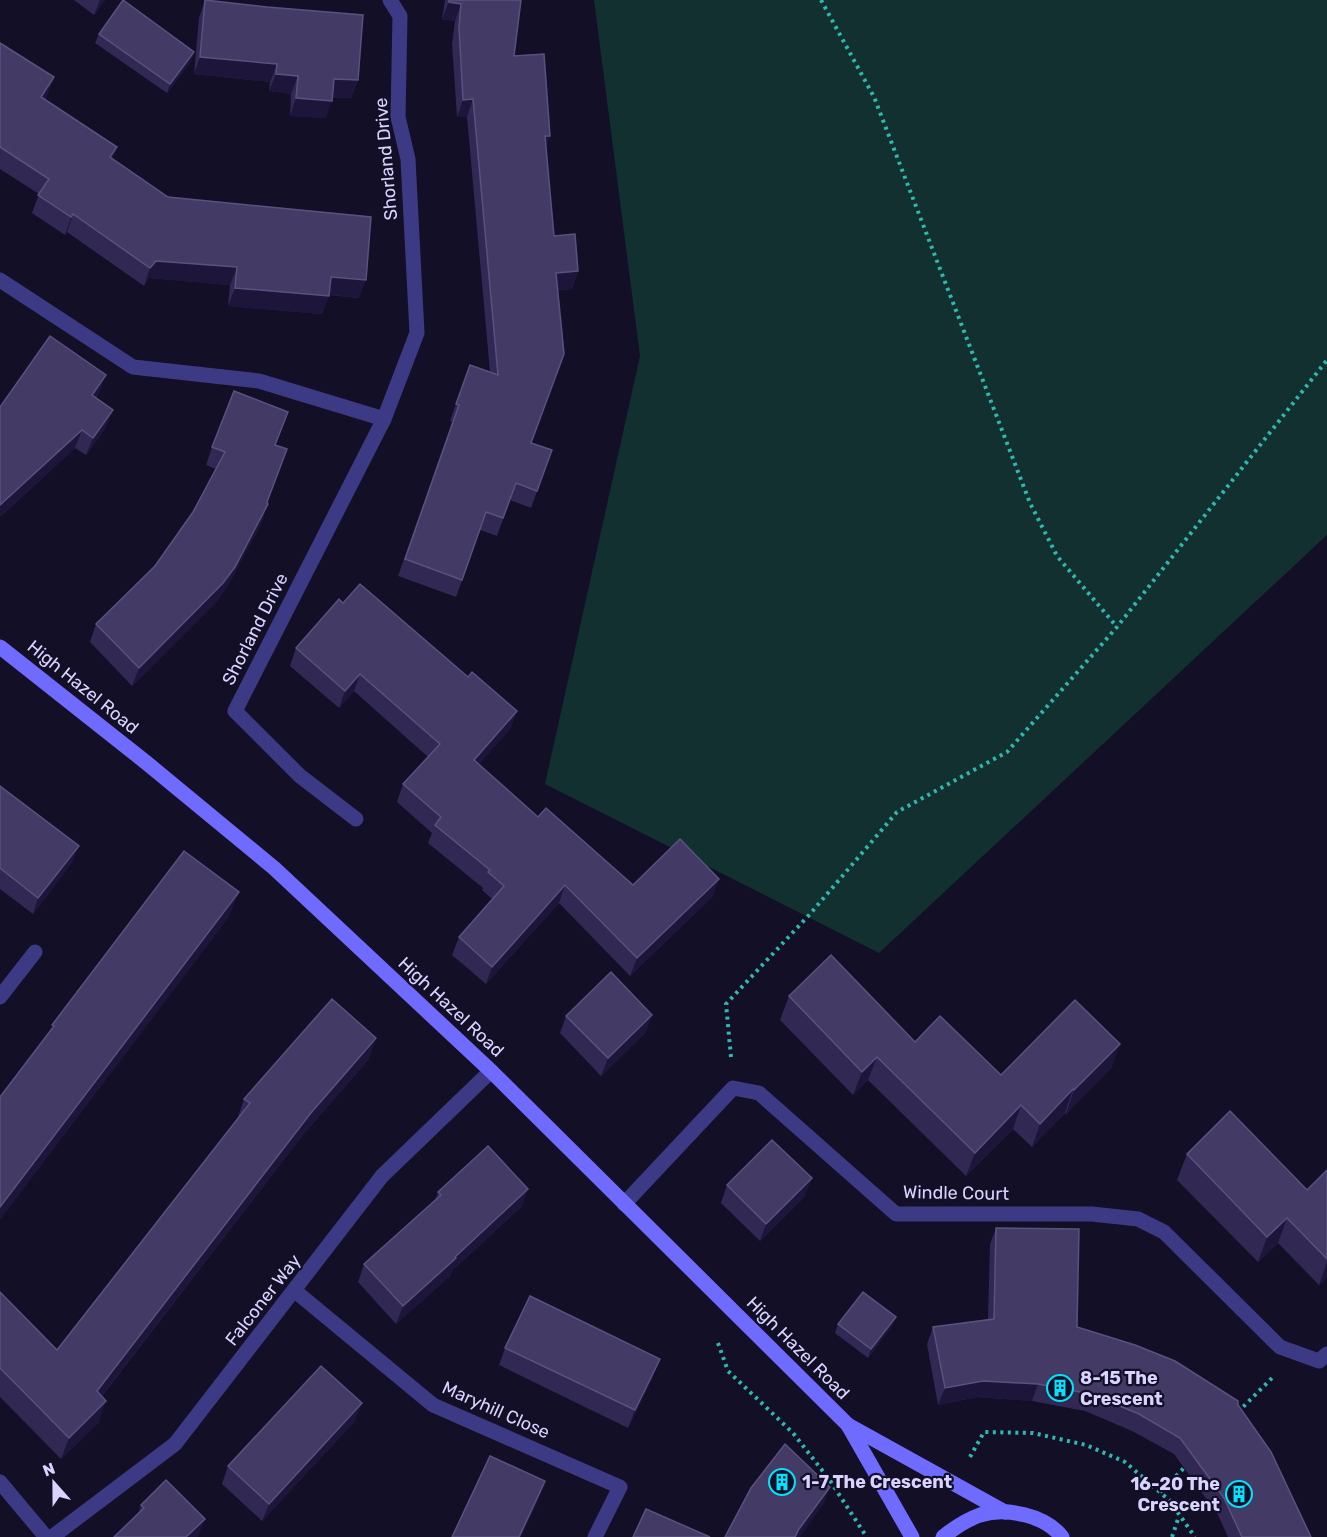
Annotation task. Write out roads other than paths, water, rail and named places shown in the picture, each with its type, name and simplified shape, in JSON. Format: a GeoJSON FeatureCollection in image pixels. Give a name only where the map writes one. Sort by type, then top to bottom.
{"type":"FeatureCollection","features":[{"type":"Feature","properties":{"kind":"main road","name":"High Hazel Road"},"geometry":{"type":"LineString","coordinates":[[0,647],[148,764],[274,868],[491,1071],[848,1425],[912,1537]]}},
{"type":"Feature","properties":{"kind":"main road","name":"High Hazel Road"},"geometry":{"type":"LineString","coordinates":[[848,1425],[1005,1512]]}},
{"type":"Feature","properties":{"kind":"main road"},"geometry":{"type":"LineString","coordinates":[[943,1537],[958,1525],[981,1515],[1005,1512],[1034,1517],[1059,1532],[1062,1537]]}},
{"type":"Feature","properties":{"kind":"street","name":"Shorland Drive"},"geometry":{"type":"LineString","coordinates":[[356,819],[300,776],[235,711],[384,419],[417,333],[408,159],[398,117],[400,16],[390,0]]}},
{"type":"Feature","properties":{"kind":"street"},"geometry":{"type":"LineString","coordinates":[[0,280],[133,367],[260,381],[384,419]]}},
{"type":"Feature","properties":{"kind":"street"},"geometry":{"type":"LineString","coordinates":[[0,998],[36,952]]}},
{"type":"Feature","properties":{"kind":"street","name":"Falconer Way"},"geometry":{"type":"LineString","coordinates":[[52,1537],[175,1444],[382,1176],[491,1071]]}},
{"type":"Feature","properties":{"kind":"street","name":"Windle Court"},"geometry":{"type":"LineString","coordinates":[[624,1204],[734,1088],[759,1092],[896,1214],[1092,1214],[1138,1219],[1164,1232],[1280,1347],[1325,1361]]}},
{"type":"Feature","properties":{"kind":"street","name":"Maryhill Close"},"geometry":{"type":"LineString","coordinates":[[295,1291],[433,1405],[620,1487],[595,1537]]}},
{"type":"Feature","properties":{"kind":"street"},"geometry":{"type":"LineString","coordinates":[[0,1482],[46,1537]]}},
{"type":"Feature","properties":{"kind":"place","name":"8-15 The Crescent"},"geometry":{"type":"Point","coordinates":[1060,1388]}},
{"type":"Feature","properties":{"kind":"place","name":"1-7 The Crescent"},"geometry":{"type":"Point","coordinates":[782,1482]}},
{"type":"Feature","properties":{"kind":"place","name":"16-20 The Crescent"},"geometry":{"type":"Point","coordinates":[1239,1494]}}]}
